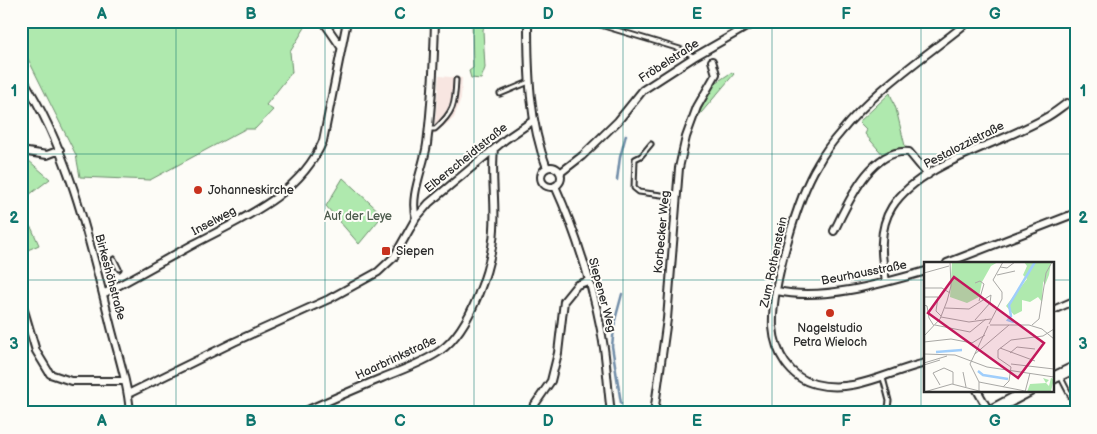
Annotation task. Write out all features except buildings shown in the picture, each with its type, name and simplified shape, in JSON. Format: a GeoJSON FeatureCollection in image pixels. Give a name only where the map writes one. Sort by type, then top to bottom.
{"type":"FeatureCollection","features":[{"type":"Feature","properties":{"kind":"main road"},"geometry":{"type":"LineString","coordinates":[[1056,376],[1076,367]]}},
{"type":"Feature","properties":{"kind":"main road"},"geometry":{"type":"LineString","coordinates":[[989,412],[1026,392]]}},
{"type":"Feature","properties":{"kind":"street"},"geometry":{"type":"LineString","coordinates":[[323,21],[334,40],[341,47]]}},
{"type":"Feature","properties":{"kind":"street","name":"Inselweg"},"geometry":{"type":"LineString","coordinates":[[103,294],[263,208],[296,180],[318,152],[322,141],[347,21]]}},
{"type":"Feature","properties":{"kind":"street"},"geometry":{"type":"LineString","coordinates":[[128,394],[234,342],[329,299],[378,272],[394,257],[416,218],[413,208],[424,162],[429,129],[435,21]]}},
{"type":"Feature","properties":{"kind":"street","name":"Siepener Weg"},"geometry":{"type":"LineString","coordinates":[[528,21],[530,81],[534,120],[547,168],[542,175],[543,183],[551,187],[555,186],[567,215],[588,281],[604,347],[611,413]]}},
{"type":"Feature","properties":{"kind":"street","name":"Fröbelstraße"},"geometry":{"type":"LineString","coordinates":[[560,173],[576,161],[618,122],[643,90],[694,57],[757,21]]}},
{"type":"Feature","properties":{"kind":"street","name":"Zum Rothenstein"},"geometry":{"type":"LineString","coordinates":[[924,364],[859,384],[817,385],[795,374],[784,362],[776,347],[773,327],[777,291],[789,237],[801,200],[817,165],[840,133],[872,100],[969,21]]}},
{"type":"Feature","properties":{"kind":"street","name":"Korbecker Weg"},"geometry":{"type":"LineString","coordinates":[[654,413],[667,319],[679,168],[686,137],[697,107],[716,74],[712,61]]}},
{"type":"Feature","properties":{"kind":"street","name":"Birkeshöhstraße"},"geometry":{"type":"LineString","coordinates":[[21,76],[41,109],[60,150],[86,230],[128,394],[130,413]]}},
{"type":"Feature","properties":{"kind":"street","name":"Pestalozzistraße"},"geometry":{"type":"LineString","coordinates":[[886,281],[881,257],[882,237],[891,208],[902,194],[928,175],[997,139],[1044,119],[1067,103]]}},
{"type":"Feature","properties":{"kind":"street","name":"Elberscheidtstraße"},"geometry":{"type":"LineString","coordinates":[[416,218],[429,203],[494,149],[521,127],[534,120]]}},
{"type":"Feature","properties":{"kind":"street","name":"Haarbrinkstraße"},"geometry":{"type":"LineString","coordinates":[[301,413],[400,371],[439,352],[449,343],[471,312],[481,290],[491,250],[494,229],[491,171],[494,149]]}},
{"type":"Feature","properties":{"kind":"street"},"geometry":{"type":"LineString","coordinates":[[21,151],[47,155],[60,150]]}},
{"type":"Feature","properties":{"kind":"street"},"geometry":{"type":"LineString","coordinates":[[834,230],[860,183],[888,155],[897,151],[909,152],[928,175]]}},
{"type":"Feature","properties":{"kind":"street"},"geometry":{"type":"LineString","coordinates":[[547,168],[554,168],[560,173],[560,181],[555,186]]}},
{"type":"Feature","properties":{"kind":"street"},"geometry":{"type":"LineString","coordinates":[[950,262],[1076,213]]}},
{"type":"Feature","properties":{"kind":"street","name":"Beurhausstraße"},"geometry":{"type":"LineString","coordinates":[[777,291],[791,294],[834,292],[924,272]]}},
{"type":"Feature","properties":{"kind":"street"},"geometry":{"type":"LineString","coordinates":[[529,413],[551,381],[558,353],[564,301],[576,285],[588,281]]}},
{"type":"Feature","properties":{"kind":"street"},"geometry":{"type":"LineString","coordinates":[[21,300],[36,352],[50,374],[71,381],[124,381]]}},
{"type":"Feature","properties":{"kind":"street"},"geometry":{"type":"LineString","coordinates":[[1054,310],[1076,300]]}},
{"type":"Feature","properties":{"kind":"street"},"geometry":{"type":"LineString","coordinates":[[977,392],[989,412]]}},
{"type":"Feature","properties":{"kind":"lane"},"geometry":{"type":"LineString","coordinates":[[587,21],[680,48],[694,57]]}},
{"type":"Feature","properties":{"kind":"lane"},"geometry":{"type":"LineString","coordinates":[[804,25],[813,21]]}},
{"type":"Feature","properties":{"kind":"lane"},"geometry":{"type":"LineString","coordinates":[[429,129],[436,129],[450,117],[455,100],[456,80]]}},
{"type":"Feature","properties":{"kind":"lane"},"geometry":{"type":"LineString","coordinates":[[500,94],[530,81]]}},
{"type":"Feature","properties":{"kind":"lane"},"geometry":{"type":"LineString","coordinates":[[651,144],[641,156],[635,159],[634,188],[639,192],[676,197]]}},
{"type":"Feature","properties":{"kind":"lane"},"geometry":{"type":"LineString","coordinates":[[114,259],[119,269]]}},
{"type":"Feature","properties":{"kind":"lane"},"geometry":{"type":"LineString","coordinates":[[1056,376],[1076,407]]}},
{"type":"Feature","properties":{"kind":"lane"},"geometry":{"type":"LineString","coordinates":[[883,378],[889,401],[888,413]]}},
{"type":"Feature","properties":{"kind":"shaded area"},"geometry":{"type":"Polygon","coordinates":[[[439,76],[462,78],[461,98],[454,118],[434,134],[439,76]]]}},
{"type":"Feature","properties":{"kind":"green space"},"geometry":{"type":"Polygon","coordinates":[[[21,21],[309,21],[290,52],[292,72],[266,105],[273,110],[255,129],[245,129],[150,180],[80,177],[76,155],[21,45],[21,21]]]}},
{"type":"Feature","properties":{"kind":"green space"},"geometry":{"type":"Polygon","coordinates":[[[472,21],[485,21],[483,30],[485,68],[481,79],[471,78],[469,71],[473,68],[472,21]]]}},
{"type":"Feature","properties":{"kind":"green space"},"geometry":{"type":"Polygon","coordinates":[[[732,72],[734,74],[696,119],[714,84],[732,72]]]}},
{"type":"Feature","properties":{"kind":"green space"},"geometry":{"type":"Polygon","coordinates":[[[890,93],[906,150],[897,149],[884,156],[865,134],[867,130],[859,122],[890,93]]]}},
{"type":"Feature","properties":{"kind":"green space"},"geometry":{"type":"Polygon","coordinates":[[[21,157],[28,160],[50,179],[21,201],[21,157]]]}},
{"type":"Feature","properties":{"kind":"green space","name":"Auf der Leye"},"geometry":{"type":"Polygon","coordinates":[[[343,178],[383,215],[359,244],[326,206],[343,178]]]}},
{"type":"Feature","properties":{"kind":"green space"},"geometry":{"type":"Polygon","coordinates":[[[21,215],[32,229],[39,245],[21,253],[21,215]]]}},
{"type":"Feature","properties":{"kind":"waterway"},"geometry":{"type":"LineString","coordinates":[[677,21],[677,25],[695,25],[703,21]]}},
{"type":"Feature","properties":{"kind":"waterway"},"geometry":{"type":"LineString","coordinates":[[617,180],[620,157],[626,135]]}},
{"type":"Feature","properties":{"kind":"waterway"},"geometry":{"type":"LineString","coordinates":[[621,403],[612,346],[615,320],[622,294]]}},
{"type":"Feature","properties":{"kind":"place","name":"Johanneskirche"},"geometry":{"type":"Point","coordinates":[198,190]}},
{"type":"Feature","properties":{"kind":"place","name":"Siepen"},"geometry":{"type":"Point","coordinates":[386,251]}},
{"type":"Feature","properties":{"kind":"place","name":"Nagelstudio Petra Wieloch"},"geometry":{"type":"Point","coordinates":[830,313]}}]}
